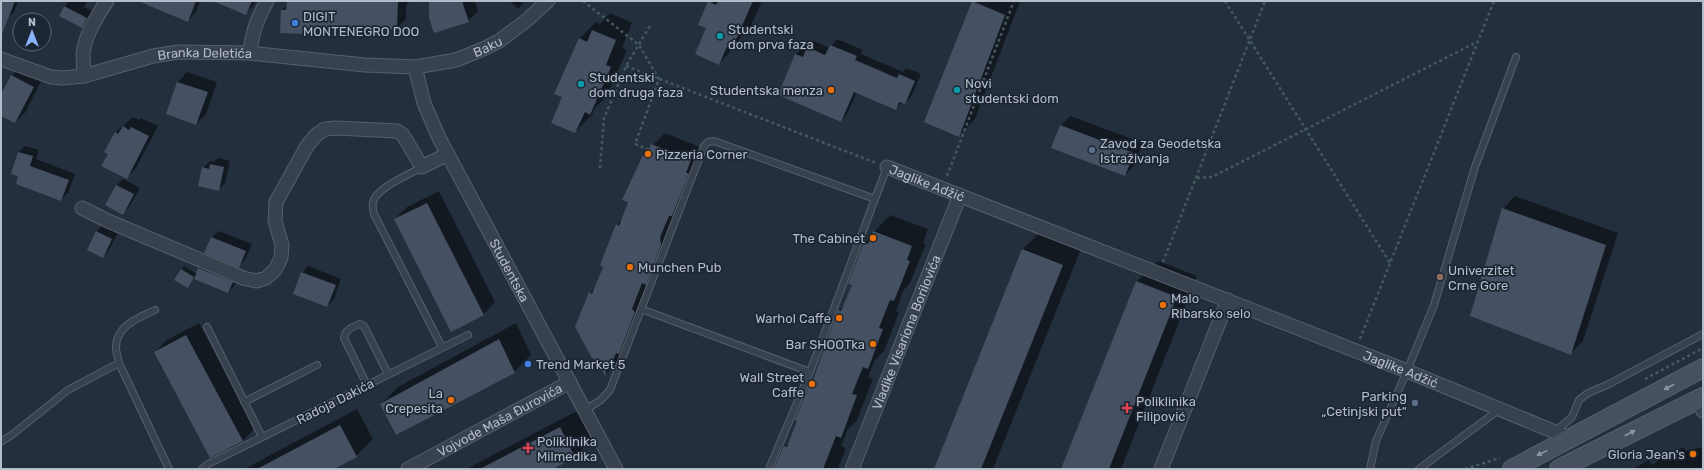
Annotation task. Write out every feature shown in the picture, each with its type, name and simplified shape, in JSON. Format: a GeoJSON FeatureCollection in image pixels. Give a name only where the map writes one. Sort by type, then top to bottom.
{"type":"FeatureCollection","features":[{"type":"Feature","properties":{"kind":"main road"},"geometry":{"type":"LineString","coordinates":[[1512,469],[1564,435],[1703,368]]}},
{"type":"Feature","properties":{"kind":"main road"},"geometry":{"type":"LineString","coordinates":[[1559,469],[1701,402]]}},
{"type":"Feature","properties":{"kind":"street"},"geometry":{"type":"LineString","coordinates":[[84,76],[83,54],[87,38],[97,16],[107,1]]}},
{"type":"Feature","properties":{"kind":"street"},"geometry":{"type":"LineString","coordinates":[[250,53],[256,21],[267,1]]}},
{"type":"Feature","properties":{"kind":"street","name":"Baku"},"geometry":{"type":"LineString","coordinates":[[415,68],[456,60],[499,41],[526,21],[548,1]]}},
{"type":"Feature","properties":{"kind":"street","name":"Branka Deletića"},"geometry":{"type":"LineString","coordinates":[[1,59],[51,77],[84,76],[153,56],[179,52],[250,53],[365,65],[415,68]]}},
{"type":"Feature","properties":{"kind":"street","name":"Studentska"},"geometry":{"type":"LineString","coordinates":[[415,68],[420,90],[430,118],[448,154],[616,469]]}},
{"type":"Feature","properties":{"kind":"street"},"geometry":{"type":"LineString","coordinates":[[82,208],[108,221],[242,278],[256,281],[266,278],[275,270],[281,258],[282,244],[275,221],[276,202],[307,146],[316,135],[325,129],[336,128],[397,131],[403,135],[422,167],[448,154]]}},
{"type":"Feature","properties":{"kind":"street","name":"Jaglike Adžić"},"geometry":{"type":"LineString","coordinates":[[887,167],[1355,350],[1564,435]]}},
{"type":"Feature","properties":{"kind":"street","name":"Vladike Visariona Borilovića"},"geometry":{"type":"LineString","coordinates":[[852,469],[960,195]]}},
{"type":"Feature","properties":{"kind":"street"},"geometry":{"type":"LineString","coordinates":[[1161,469],[1228,300]]}},
{"type":"Feature","properties":{"kind":"street","name":"Vojvode Maša Đurovića"},"geometry":{"type":"LineString","coordinates":[[408,469],[570,382]]}},
{"type":"Feature","properties":{"kind":"lane"},"geometry":{"type":"LineString","coordinates":[[1370,469],[1376,441],[1407,371],[1434,304],[1475,167],[1516,57]]}},
{"type":"Feature","properties":{"kind":"lane"},"geometry":{"type":"LineString","coordinates":[[585,410],[601,400],[610,390],[704,146],[708,142],[714,141],[875,199]]}},
{"type":"Feature","properties":{"kind":"lane"},"geometry":{"type":"LineString","coordinates":[[422,167],[382,189],[376,196],[373,207],[374,214],[442,347]]}},
{"type":"Feature","properties":{"kind":"lane"},"geometry":{"type":"LineString","coordinates":[[769,469],[810,372],[887,167]]}},
{"type":"Feature","properties":{"kind":"lane"},"geometry":{"type":"LineString","coordinates":[[641,309],[810,372]]}},
{"type":"Feature","properties":{"kind":"lane"},"geometry":{"type":"LineString","coordinates":[[155,310],[129,323],[118,334],[116,347],[119,363],[169,469]]}},
{"type":"Feature","properties":{"kind":"lane"},"geometry":{"type":"LineString","coordinates":[[366,385],[344,338],[346,332],[351,328],[360,324],[364,326],[388,374]]}},
{"type":"Feature","properties":{"kind":"lane"},"geometry":{"type":"LineString","coordinates":[[207,326],[262,437]]}},
{"type":"Feature","properties":{"kind":"lane"},"geometry":{"type":"LineString","coordinates":[[1564,435],[1579,400],[1588,393],[1609,384],[1703,334]]}},
{"type":"Feature","properties":{"kind":"lane","name":"Radoja Dakića"},"geometry":{"type":"LineString","coordinates":[[202,469],[208,464],[468,335]]}},
{"type":"Feature","properties":{"kind":"lane"},"geometry":{"type":"LineString","coordinates":[[1,442],[68,390],[119,363]]}},
{"type":"Feature","properties":{"kind":"lane"},"geometry":{"type":"LineString","coordinates":[[244,402],[317,365]]}},
{"type":"Feature","properties":{"kind":"lane"},"geometry":{"type":"LineString","coordinates":[[1419,469],[1500,408]]}},
{"type":"Feature","properties":{"kind":"path"},"geometry":{"type":"LineString","coordinates":[[583,1],[639,46],[659,79],[635,144],[695,169]]}},
{"type":"Feature","properties":{"kind":"path"},"geometry":{"type":"LineString","coordinates":[[942,188],[1014,1]]}},
{"type":"Feature","properties":{"kind":"path"},"geometry":{"type":"LineString","coordinates":[[1225,1],[1390,263]]}},
{"type":"Feature","properties":{"kind":"path"},"geometry":{"type":"LineString","coordinates":[[1159,274],[1251,41],[1265,1]]}},
{"type":"Feature","properties":{"kind":"path"},"geometry":{"type":"LineString","coordinates":[[1355,350],[1494,1]]}},
{"type":"Feature","properties":{"kind":"path"},"geometry":{"type":"LineString","coordinates":[[600,168],[604,118],[626,66],[650,26]]}},
{"type":"Feature","properties":{"kind":"path"},"geometry":{"type":"LineString","coordinates":[[1196,178],[1212,177],[1478,41]]}},
{"type":"Feature","properties":{"kind":"path","name":"Jaglike Adžić"},"geometry":{"type":"LineString","coordinates":[[626,66],[887,167]]}},
{"type":"Feature","properties":{"kind":"building"},"geometry":{"type":"Polygon","coordinates":[[[1,1],[15,1],[2,34],[1,34],[1,1]]]}},
{"type":"Feature","properties":{"kind":"building"},"geometry":{"type":"Polygon","coordinates":[[[138,1],[196,1],[188,22],[138,1]]]}},
{"type":"Feature","properties":{"kind":"building"},"geometry":{"type":"Polygon","coordinates":[[[213,1],[252,1],[246,15],[213,1]]]}},
{"type":"Feature","properties":{"kind":"building"},"geometry":{"type":"Polygon","coordinates":[[[287,1],[398,1],[397,29],[303,29],[302,34],[280,33],[281,10],[286,10],[287,1]]]}},
{"type":"Feature","properties":{"kind":"building"},"geometry":{"type":"Polygon","coordinates":[[[429,1],[462,1],[469,22],[434,33],[429,18],[429,1]]]}},
{"type":"Feature","properties":{"kind":"building","name":"Studentski dom prva faza"},"geometry":{"type":"Polygon","coordinates":[[[708,1],[716,5],[718,1],[753,1],[733,46],[728,44],[719,65],[695,54],[706,28],[698,25],[708,1]]]}},
{"type":"Feature","properties":{"kind":"building","name":"Novi studentski dom"},"geometry":{"type":"Polygon","coordinates":[[[972,1],[1005,15],[959,137],[924,122],[972,1]]]}},
{"type":"Feature","properties":{"kind":"building"},"geometry":{"type":"Polygon","coordinates":[[[64,6],[87,18],[82,28],[59,16],[64,6]]]}},
{"type":"Feature","properties":{"kind":"building","name":"Studentski dom druga faza"},"geometry":{"type":"Polygon","coordinates":[[[592,30],[616,40],[606,65],[611,67],[590,115],[585,112],[575,133],[551,123],[562,97],[554,94],[579,38],[587,42],[592,30]]]}},
{"type":"Feature","properties":{"kind":"building"},"geometry":{"type":"Polygon","coordinates":[[[830,45],[857,56],[855,60],[897,78],[899,74],[915,81],[905,104],[899,102],[896,110],[854,92],[841,122],[778,95],[795,54],[803,57],[807,47],[825,55],[830,45]]]}},
{"type":"Feature","properties":{"kind":"building"},"geometry":{"type":"Polygon","coordinates":[[[11,75],[34,87],[15,123],[1,116],[1,94],[11,75]]]}},
{"type":"Feature","properties":{"kind":"building"},"geometry":{"type":"Polygon","coordinates":[[[177,82],[208,92],[196,125],[166,114],[177,82]]]}},
{"type":"Feature","properties":{"kind":"building","name":"Zavod za Geodetska Istraživanja"},"geometry":{"type":"Polygon","coordinates":[[[1060,125],[1134,153],[1125,176],[1051,148],[1060,125]]]}},
{"type":"Feature","properties":{"kind":"building"},"geometry":{"type":"Polygon","coordinates":[[[123,126],[129,130],[131,127],[149,136],[127,179],[101,166],[108,154],[104,152],[115,132],[118,134],[123,126]]]}},
{"type":"Feature","properties":{"kind":"building"},"geometry":{"type":"Polygon","coordinates":[[[651,144],[691,160],[686,173],[689,173],[672,216],[669,216],[660,237],[661,245],[646,285],[642,283],[632,309],[635,312],[619,354],[616,353],[611,365],[608,363],[605,376],[598,361],[592,358],[575,327],[589,292],[592,294],[603,267],[600,265],[616,224],[619,226],[628,202],[622,200],[643,155],[646,156],[651,144]]]}},
{"type":"Feature","properties":{"kind":"building"},"geometry":{"type":"Polygon","coordinates":[[[18,152],[33,156],[30,166],[69,180],[61,201],[16,184],[18,176],[11,174],[18,152]]]}},
{"type":"Feature","properties":{"kind":"building"},"geometry":{"type":"Polygon","coordinates":[[[210,164],[224,167],[219,191],[198,186],[202,167],[209,169],[210,164]]]}},
{"type":"Feature","properties":{"kind":"building"},"geometry":{"type":"Polygon","coordinates":[[[116,185],[134,194],[123,215],[105,205],[116,185]]]}},
{"type":"Feature","properties":{"kind":"building"},"geometry":{"type":"Polygon","coordinates":[[[427,203],[484,315],[451,332],[394,219],[427,203]]]}},
{"type":"Feature","properties":{"kind":"building"},"geometry":{"type":"Polygon","coordinates":[[[1502,208],[1606,245],[1571,355],[1470,316],[1502,208]]]}},
{"type":"Feature","properties":{"kind":"building"},"geometry":{"type":"Polygon","coordinates":[[[96,231],[112,239],[103,258],[87,250],[96,231]]]}},
{"type":"Feature","properties":{"kind":"building"},"geometry":{"type":"Polygon","coordinates":[[[873,231],[912,246],[907,260],[910,261],[894,301],[890,300],[879,328],[883,329],[868,369],[863,367],[852,394],[857,395],[841,438],[836,436],[823,469],[774,469],[784,446],[787,447],[797,421],[795,420],[812,379],[813,380],[838,310],[841,311],[852,285],[848,284],[864,242],[868,244],[873,231]]]}},
{"type":"Feature","properties":{"kind":"building"},"geometry":{"type":"Polygon","coordinates":[[[211,237],[246,251],[239,268],[204,253],[211,237]]]}},
{"type":"Feature","properties":{"kind":"building"},"geometry":{"type":"Polygon","coordinates":[[[1022,249],[1063,265],[981,469],[934,469],[1022,249]]]}},
{"type":"Feature","properties":{"kind":"building"},"geometry":{"type":"Polygon","coordinates":[[[198,268],[233,282],[228,293],[194,279],[198,268]]]}},
{"type":"Feature","properties":{"kind":"building"},"geometry":{"type":"Polygon","coordinates":[[[181,269],[194,277],[188,288],[174,280],[181,269]]]}},
{"type":"Feature","properties":{"kind":"building"},"geometry":{"type":"Polygon","coordinates":[[[301,272],[336,285],[327,307],[293,294],[301,272]]]}},
{"type":"Feature","properties":{"kind":"building"},"geometry":{"type":"Polygon","coordinates":[[[1136,281],[1177,297],[1109,469],[1061,469],[1136,281]]]}},
{"type":"Feature","properties":{"kind":"building"},"geometry":{"type":"Polygon","coordinates":[[[186,335],[243,441],[210,458],[154,352],[186,335]]]}},
{"type":"Feature","properties":{"kind":"building"},"geometry":{"type":"Polygon","coordinates":[[[499,339],[515,373],[396,435],[380,404],[499,339]]]}},
{"type":"Feature","properties":{"kind":"building"},"geometry":{"type":"Polygon","coordinates":[[[340,425],[357,457],[334,469],[257,469],[340,425]]]}},
{"type":"Feature","properties":{"kind":"building"},"geometry":{"type":"Polygon","coordinates":[[[560,427],[575,457],[553,469],[480,469],[560,427]]]}},
{"type":"Feature","properties":{"kind":"place","name":"DIGIT MONTENEGRO DOO"},"geometry":{"type":"Point","coordinates":[295,23]}},
{"type":"Feature","properties":{"kind":"place","name":"Studentski dom prva faza"},"geometry":{"type":"Point","coordinates":[720,36]}},
{"type":"Feature","properties":{"kind":"place","name":"Studentski dom druga faza"},"geometry":{"type":"Point","coordinates":[581,84]}},
{"type":"Feature","properties":{"kind":"place","name":"Studentska menza"},"geometry":{"type":"Point","coordinates":[831,90]}},
{"type":"Feature","properties":{"kind":"place","name":"Novi studentski dom"},"geometry":{"type":"Point","coordinates":[957,90]}},
{"type":"Feature","properties":{"kind":"place","name":"Zavod za Geodetska Istraživanja"},"geometry":{"type":"Point","coordinates":[1092,150]}},
{"type":"Feature","properties":{"kind":"place","name":"Pizzeria Corner"},"geometry":{"type":"Point","coordinates":[648,154]}},
{"type":"Feature","properties":{"kind":"place","name":"The Cabinet"},"geometry":{"type":"Point","coordinates":[873,238]}},
{"type":"Feature","properties":{"kind":"place","name":"Munchen Pub"},"geometry":{"type":"Point","coordinates":[630,267]}},
{"type":"Feature","properties":{"kind":"place","name":"Univerzitet Crne Gore"},"geometry":{"type":"Point","coordinates":[1440,277]}},
{"type":"Feature","properties":{"kind":"place","name":"Malo Ribarsko selo"},"geometry":{"type":"Point","coordinates":[1163,305]}},
{"type":"Feature","properties":{"kind":"place","name":"Warhol Caffe"},"geometry":{"type":"Point","coordinates":[839,318]}},
{"type":"Feature","properties":{"kind":"place","name":"Bar SHOOTka"},"geometry":{"type":"Point","coordinates":[873,344]}},
{"type":"Feature","properties":{"kind":"place","name":"Trend Market 5"},"geometry":{"type":"Point","coordinates":[528,364]}},
{"type":"Feature","properties":{"kind":"place","name":"Wall Street Caffe"},"geometry":{"type":"Point","coordinates":[812,384]}},
{"type":"Feature","properties":{"kind":"place","name":"La Crepesita"},"geometry":{"type":"Point","coordinates":[451,400]}},
{"type":"Feature","properties":{"kind":"place","name":"Parking „Cetinjski put“"},"geometry":{"type":"Point","coordinates":[1415,403]}},
{"type":"Feature","properties":{"kind":"place","name":"Poliklinika Filipović"},"geometry":{"type":"Point","coordinates":[1127,408]}},
{"type":"Feature","properties":{"kind":"place","name":"Poliklinika Milmedika"},"geometry":{"type":"Point","coordinates":[528,448]}},
{"type":"Feature","properties":{"kind":"place","name":"Gloria Jean's"},"geometry":{"type":"Point","coordinates":[1693,454]}}]}
